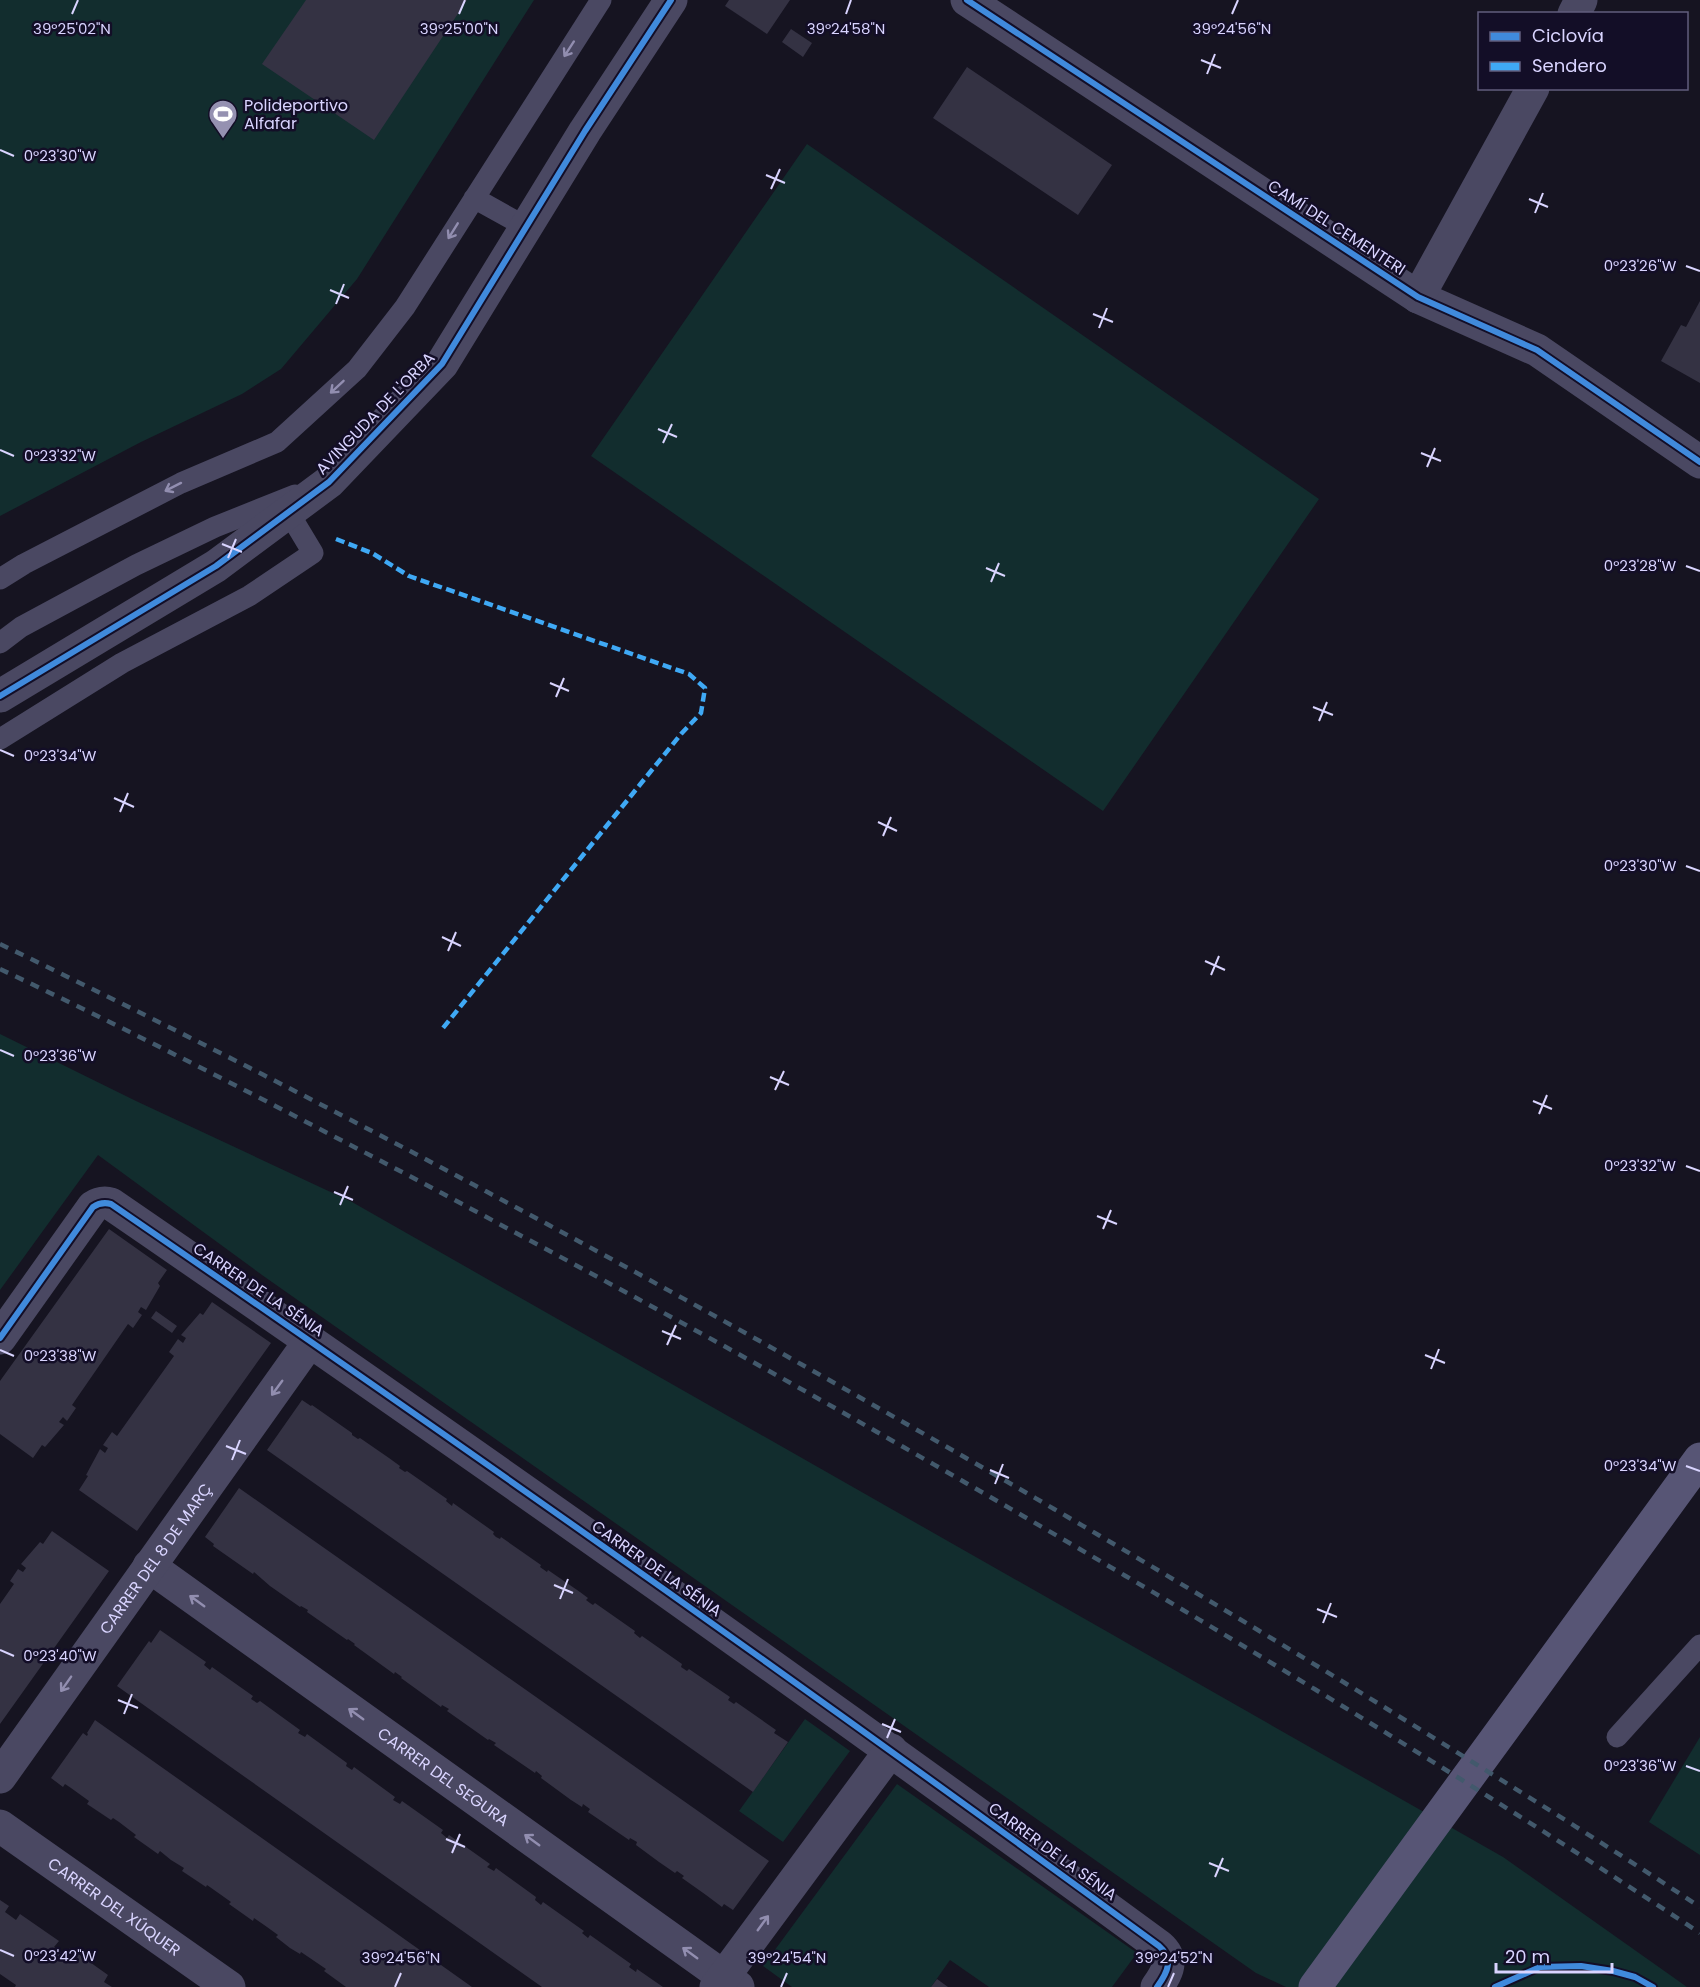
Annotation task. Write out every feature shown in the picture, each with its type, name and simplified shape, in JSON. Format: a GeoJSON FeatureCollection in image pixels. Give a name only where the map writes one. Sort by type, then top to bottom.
{"type":"FeatureCollection","features":[{"type":"Feature","properties":{"kind":"street","name":"AVINGUDA DE L'ORBA"},"geometry":{"type":"LineString","coordinates":[[0,696],[216,566],[329,482],[442,364],[585,132],[671,0]]}},
{"type":"Feature","properties":{"kind":"street","name":"CAMÍ DEL CEMENTERI"},"geometry":{"type":"LineString","coordinates":[[967,0],[1418,297],[1537,350],[1700,462]]}},
{"type":"Feature","properties":{"kind":"street"},"geometry":{"type":"LineString","coordinates":[[1418,297],[1532,90]]}},
{"type":"Feature","properties":{"kind":"street","name":"CARRER DE LA SÉNIA"},"geometry":{"type":"LineString","coordinates":[[0,1338],[93,1207],[99,1203],[111,1204],[310,1341],[891,1750],[1159,1946],[1166,1952],[1169,1959],[1162,1978]]}},
{"type":"Feature","properties":{"kind":"street","name":"CARRER DEL 8 DE MARÇ"},"geometry":{"type":"LineString","coordinates":[[0,1777],[310,1341]]}},
{"type":"Feature","properties":{"kind":"street"},"geometry":{"type":"LineString","coordinates":[[1314,1987],[1700,1459]]}},
{"type":"Feature","properties":{"kind":"street","name":"CARRER DEL SEGURA"},"geometry":{"type":"LineString","coordinates":[[149,1566],[726,1984]]}},
{"type":"Feature","properties":{"kind":"street"},"geometry":{"type":"LineString","coordinates":[[726,1984],[891,1750]]}},
{"type":"Feature","properties":{"kind":"street","name":"CARRER DEL XÚQUER"},"geometry":{"type":"LineString","coordinates":[[0,1826],[229,1987]]}},
{"type":"Feature","properties":{"kind":"lane"},"geometry":{"type":"LineString","coordinates":[[0,579],[24,564],[181,483],[277,442],[357,369],[405,307],[601,0]]}},
{"type":"Feature","properties":{"kind":"lane"},"geometry":{"type":"LineString","coordinates":[[474,198],[526,227]]}},
{"type":"Feature","properties":{"kind":"lane"},"geometry":{"type":"LineString","coordinates":[[0,643],[21,627],[169,548],[215,527],[329,482]]}},
{"type":"Feature","properties":{"kind":"lane"},"geometry":{"type":"LineString","coordinates":[[0,739],[122,663],[249,596],[313,554],[289,513]]}},
{"type":"Feature","properties":{"kind":"lane"},"geometry":{"type":"LineString","coordinates":[[1617,1737],[1700,1645]]}},
{"type":"Feature","properties":{"kind":"green space","name":"Polideportivo Alfafar"},"geometry":{"type":"Polygon","coordinates":[[[0,0],[534,0],[357,279],[281,369],[242,394],[141,442],[0,516],[0,0]]]}},
{"type":"Feature","properties":{"kind":"green space"},"geometry":{"type":"Polygon","coordinates":[[[807,144],[1319,499],[1103,811],[591,456],[807,144]]]}},
{"type":"Feature","properties":{"kind":"green space"},"geometry":{"type":"Polygon","coordinates":[[[0,1034],[136,1101],[352,1202],[1503,1857],[1687,1987],[1286,1987],[1256,1973],[262,1275],[98,1155],[0,1290],[0,1034]]]}},
{"type":"Feature","properties":{"kind":"green space"},"geometry":{"type":"Polygon","coordinates":[[[805,1719],[850,1751],[783,1842],[739,1811],[805,1719]]]}},
{"type":"Feature","properties":{"kind":"green space"},"geometry":{"type":"Polygon","coordinates":[[[1700,1737],[1700,1855],[1649,1822],[1700,1737]]]}},
{"type":"Feature","properties":{"kind":"green space"},"geometry":{"type":"Polygon","coordinates":[[[897,1784],[1137,1953],[1112,1987],[989,1987],[950,1960],[931,1987],[792,1987],[763,1966],[897,1784]]]}},
{"type":"Feature","properties":{"kind":"building"},"geometry":{"type":"Polygon","coordinates":[[[306,0],[467,0],[374,140],[262,64],[306,0]]]}},
{"type":"Feature","properties":{"kind":"building"},"geometry":{"type":"Polygon","coordinates":[[[729,0],[790,0],[767,34],[725,6],[729,0]]]}},
{"type":"Feature","properties":{"kind":"building"},"geometry":{"type":"Polygon","coordinates":[[[791,29],[812,43],[803,57],[782,42],[791,29]]]}},
{"type":"Feature","properties":{"kind":"building"},"geometry":{"type":"Polygon","coordinates":[[[967,67],[1112,165],[1078,215],[933,118],[967,67]]]}},
{"type":"Feature","properties":{"kind":"building"},"geometry":{"type":"Polygon","coordinates":[[[1700,301],[1700,383],[1661,361],[1681,325],[1686,327],[1700,301]]]}},
{"type":"Feature","properties":{"kind":"building"},"geometry":{"type":"Polygon","coordinates":[[[109,1229],[167,1270],[158,1283],[160,1286],[146,1310],[141,1307],[138,1312],[142,1315],[133,1328],[128,1324],[72,1405],[76,1408],[67,1421],[63,1417],[59,1422],[64,1425],[45,1447],[42,1445],[33,1458],[0,1434],[0,1381],[109,1229]]]}},
{"type":"Feature","properties":{"kind":"building"},"geometry":{"type":"Polygon","coordinates":[[[212,1302],[271,1343],[137,1531],[79,1490],[100,1449],[105,1453],[108,1448],[103,1445],[112,1432],[117,1436],[174,1356],[169,1352],[178,1339],[183,1343],[186,1338],[181,1335],[200,1313],[203,1315],[212,1302]]]}},
{"type":"Feature","properties":{"kind":"building"},"geometry":{"type":"Polygon","coordinates":[[[156,1311],[177,1326],[172,1333],[151,1318],[156,1311]]]}},
{"type":"Feature","properties":{"kind":"building"},"geometry":{"type":"Polygon","coordinates":[[[302,1400],[389,1458],[400,1466],[399,1468],[407,1471],[447,1499],[446,1501],[452,1506],[453,1503],[494,1532],[496,1537],[500,1539],[501,1537],[541,1565],[540,1567],[547,1572],[548,1570],[580,1592],[588,1598],[586,1600],[590,1603],[593,1605],[595,1603],[635,1631],[634,1633],[640,1638],[642,1636],[682,1664],[681,1667],[687,1671],[689,1669],[730,1697],[728,1700],[734,1704],[736,1702],[776,1730],[774,1733],[788,1742],[753,1792],[267,1450],[302,1400]]]}},
{"type":"Feature","properties":{"kind":"building"},"geometry":{"type":"Polygon","coordinates":[[[239,1488],[769,1861],[733,1910],[724,1904],[722,1907],[682,1878],[684,1876],[677,1871],[675,1873],[636,1845],[637,1842],[630,1838],[629,1840],[588,1812],[590,1809],[583,1804],[582,1807],[571,1800],[541,1778],[542,1776],[536,1771],[535,1773],[494,1745],[496,1743],[488,1740],[447,1711],[449,1709],[442,1705],[441,1707],[395,1672],[394,1674],[348,1639],[307,1612],[308,1610],[300,1607],[254,1572],[253,1574],[213,1546],[214,1544],[205,1537],[239,1488]]]}},
{"type":"Feature","properties":{"kind":"building"},"geometry":{"type":"Polygon","coordinates":[[[52,1531],[109,1571],[0,1724],[0,1604],[14,1584],[10,1581],[18,1569],[23,1572],[26,1568],[21,1564],[40,1542],[43,1544],[52,1531]]]}},
{"type":"Feature","properties":{"kind":"building"},"geometry":{"type":"Polygon","coordinates":[[[160,1630],[206,1662],[204,1665],[210,1670],[212,1667],[253,1696],[251,1699],[257,1703],[260,1701],[300,1730],[298,1733],[305,1737],[307,1734],[347,1763],[346,1766],[352,1770],[354,1767],[395,1797],[393,1800],[400,1804],[402,1801],[443,1830],[441,1833],[447,1838],[449,1835],[490,1864],[487,1867],[494,1871],[496,1868],[536,1897],[535,1900],[541,1905],[543,1902],[584,1931],[582,1933],[588,1938],[590,1935],[631,1964],[629,1967],[636,1972],[637,1969],[663,1987],[542,1987],[235,1770],[117,1686],[149,1641],[151,1643],[160,1630]]]}},
{"type":"Feature","properties":{"kind":"building"},"geometry":{"type":"Polygon","coordinates":[[[95,1720],[472,1987],[346,1987],[324,1971],[326,1969],[301,1952],[300,1954],[290,1948],[267,1927],[254,1918],[253,1921],[207,1885],[206,1887],[182,1871],[184,1868],[160,1851],[158,1854],[134,1837],[136,1835],[119,1822],[113,1818],[111,1820],[87,1804],[89,1801],[71,1788],[65,1784],[63,1787],[51,1778],[83,1733],[87,1736],[95,1720]]]}},
{"type":"Feature","properties":{"kind":"building"},"geometry":{"type":"Polygon","coordinates":[[[0,1900],[9,1906],[5,1912],[16,1920],[20,1914],[59,1941],[54,1947],[66,1955],[70,1948],[108,1975],[104,1982],[112,1987],[15,1987],[16,1985],[0,1974],[0,1900]]]}},
{"type":"Feature","properties":{"kind":"building"},"geometry":{"type":"Polygon","coordinates":[[[937,1979],[948,1987],[931,1987],[937,1979]]]}},
{"type":"Feature","properties":{"kind":"railway"},"geometry":{"type":"LineString","coordinates":[[0,944],[229,1057],[456,1175],[792,1359],[1145,1562],[1265,1634],[1543,1806],[1700,1907]]}},
{"type":"Feature","properties":{"kind":"railway"},"geometry":{"type":"LineString","coordinates":[[0,969],[264,1100],[421,1182],[821,1400],[1086,1552],[1293,1676],[1498,1802],[1700,1933]]}},
{"type":"Feature","properties":{"kind":"marked path"},"geometry":{"type":"LineString","coordinates":[[336,539],[372,553],[409,576],[689,674],[705,688],[701,713],[681,734],[443,1028]]}},
{"type":"Feature","properties":{"kind":"cycle path"},"geometry":{"type":"LineString","coordinates":[[0,696],[216,566],[329,482],[442,364],[585,131],[671,0]]}},
{"type":"Feature","properties":{"kind":"cycle path"},"geometry":{"type":"LineString","coordinates":[[967,0],[1418,297],[1537,350],[1700,462]]}},
{"type":"Feature","properties":{"kind":"cycle path"},"geometry":{"type":"LineString","coordinates":[[0,1338],[93,1207],[102,1203],[111,1204],[638,1571],[1159,1946],[1167,1956],[1168,1966],[1157,1987]]}},
{"type":"Feature","properties":{"kind":"cycle path"},"geometry":{"type":"LineString","coordinates":[[1495,1987],[1540,1967],[1581,1966],[1635,1977],[1653,1987]]}},
{"type":"Feature","properties":{"kind":"place","name":"Polideportivo Alfafar"},"geometry":{"type":"Point","coordinates":[223,140]}}]}
